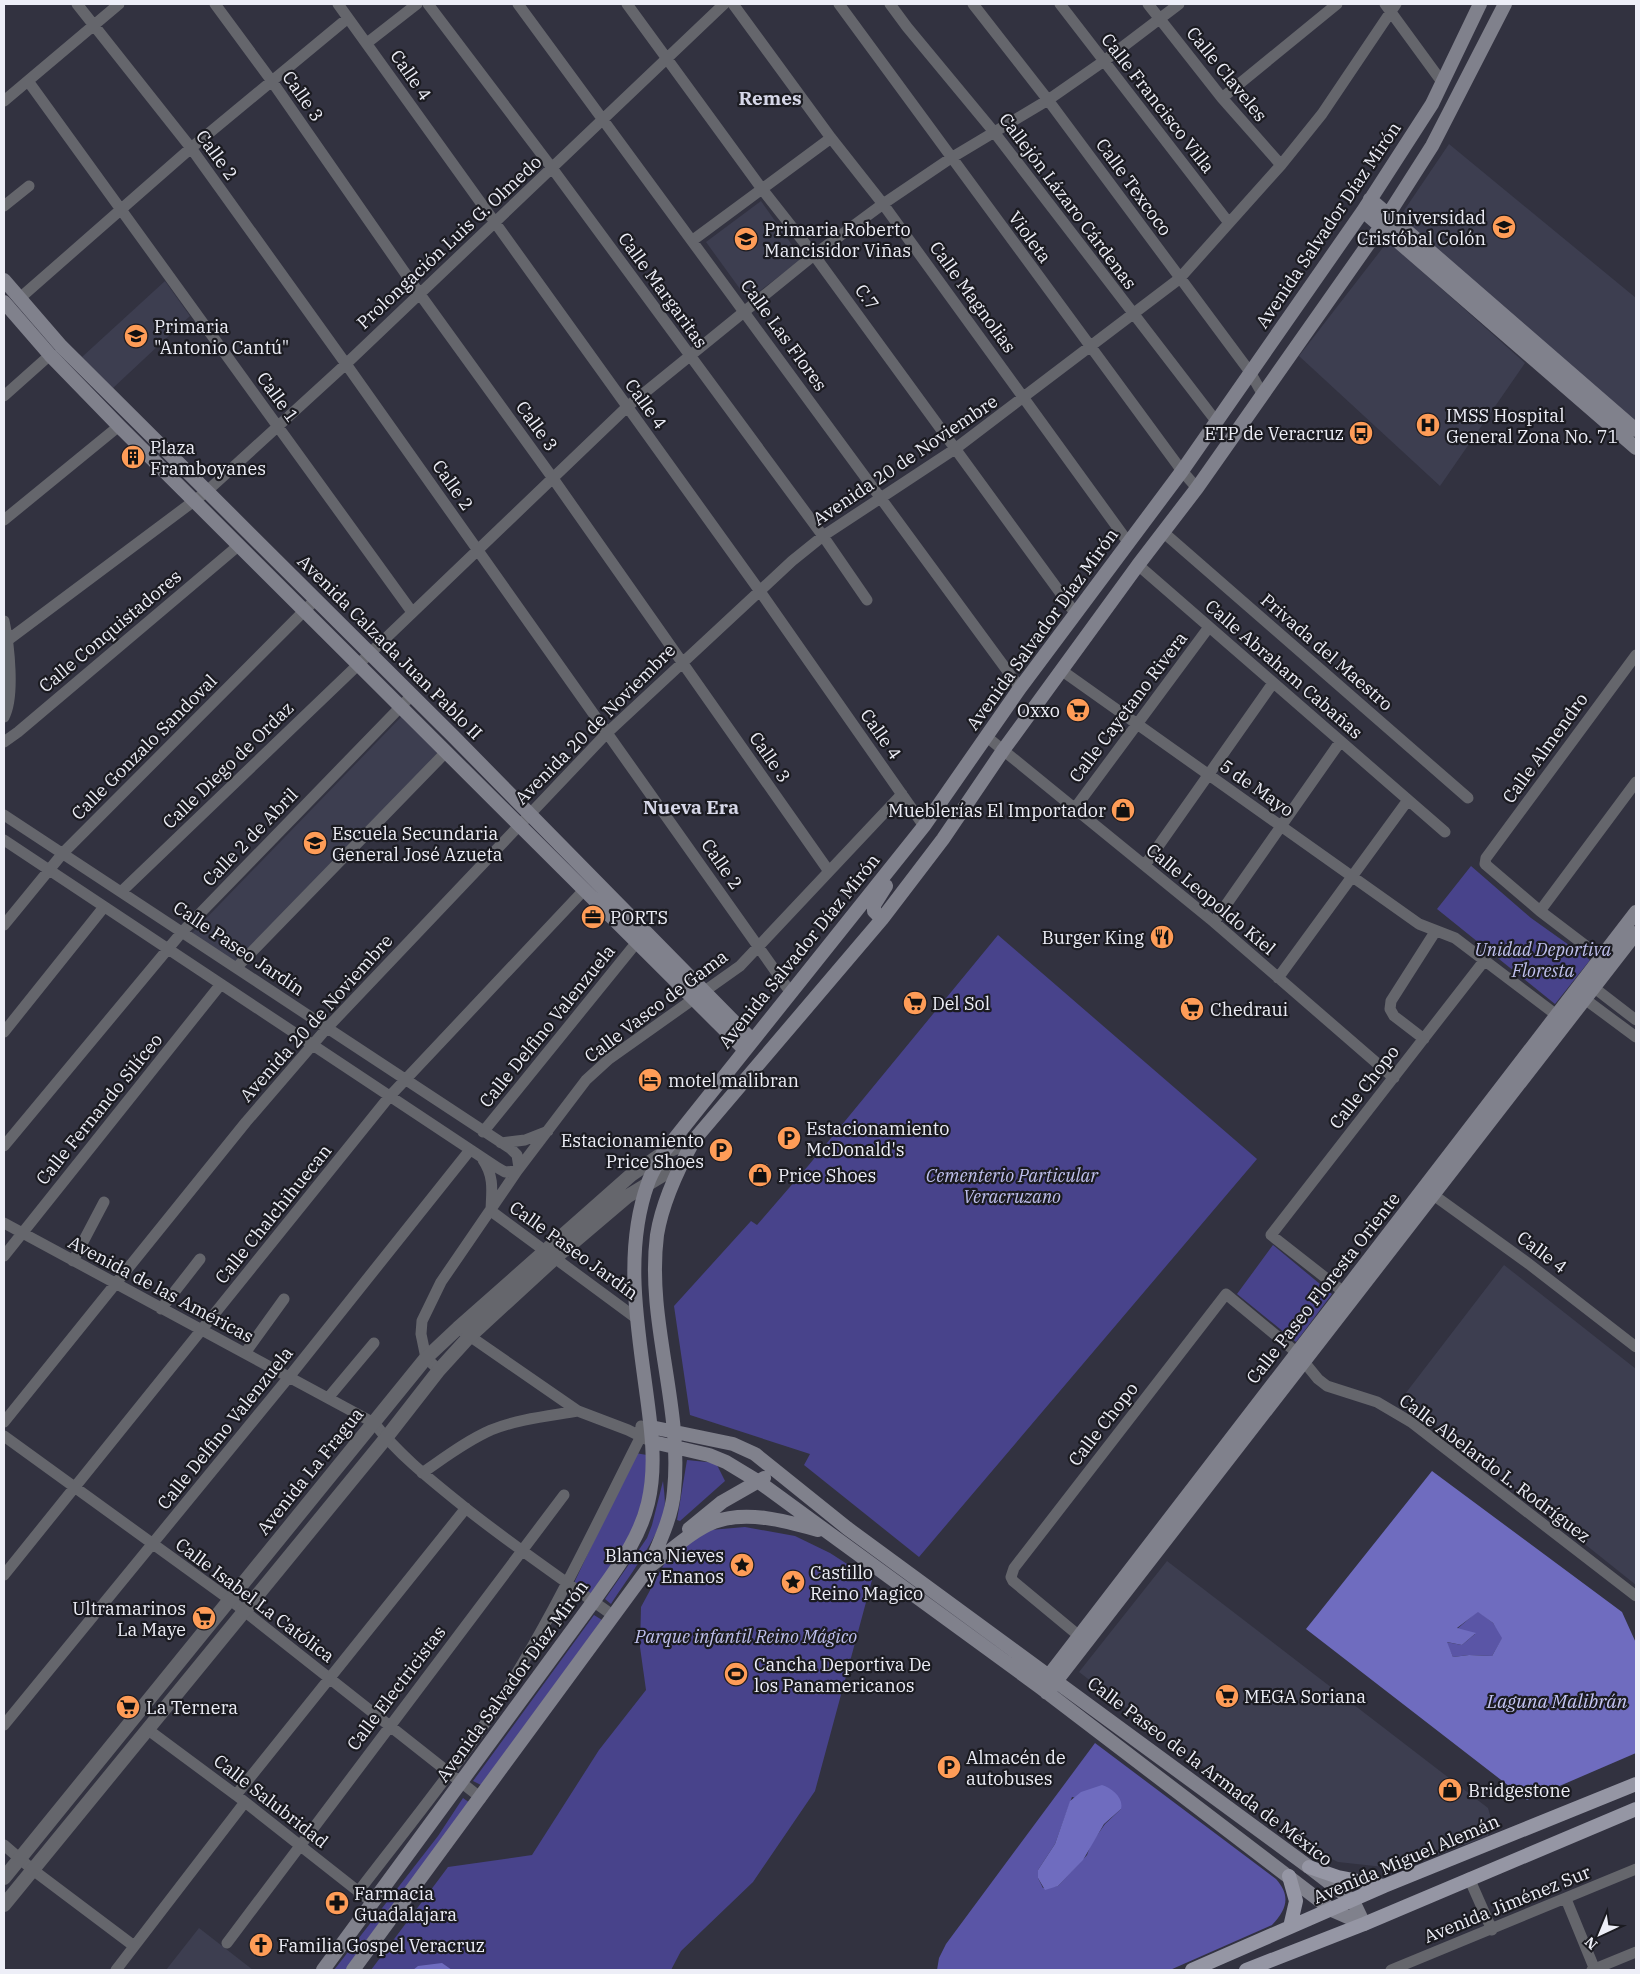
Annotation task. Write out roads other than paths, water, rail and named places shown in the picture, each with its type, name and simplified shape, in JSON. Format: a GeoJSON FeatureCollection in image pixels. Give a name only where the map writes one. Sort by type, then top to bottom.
{"type":"FeatureCollection","features":[{"type":"Feature","properties":{"kind":"main road","name":"Avenida Salvador Díaz Mirón"},"geometry":{"type":"LineString","coordinates":[[323,1970],[594,1602],[630,1549],[642,1524],[653,1475],[646,1433],[636,1318],[634,1264],[638,1222],[648,1183],[663,1153],[748,1044],[924,826],[1020,688],[1182,471],[1366,205],[1432,104],[1480,4]]}},
{"type":"Feature","properties":{"kind":"main road"},"geometry":{"type":"LineString","coordinates":[[353,1970],[649,1567],[667,1522],[674,1492],[674,1431],[655,1283],[657,1234],[681,1164],[694,1140],[882,919],[943,839],[1004,749],[1061,670],[1197,488],[1389,214],[1445,124],[1505,4]]}},
{"type":"Feature","properties":{"kind":"main road"},"geometry":{"type":"LineString","coordinates":[[1366,205],[1389,214],[1636,430]]}},
{"type":"Feature","properties":{"kind":"main road"},"geometry":{"type":"LineString","coordinates":[[1366,205],[1381,226],[1636,448]]}},
{"type":"Feature","properties":{"kind":"main road","name":"Avenida Calzada Juan Pablo II"},"geometry":{"type":"LineString","coordinates":[[4,280],[61,346],[530,813],[748,1044]]}},
{"type":"Feature","properties":{"kind":"main road","name":"Avenida Calzada Juan Pablo II"},"geometry":{"type":"LineString","coordinates":[[5,305],[50,355],[238,546],[305,610],[637,942],[701,995]]}},
{"type":"Feature","properties":{"kind":"main road"},"geometry":{"type":"LineString","coordinates":[[882,919],[874,911],[874,905],[888,884],[886,874]]}},
{"type":"Feature","properties":{"kind":"main road","name":"Calle Paseo Floresta Oriente"},"geometry":{"type":"LineString","coordinates":[[1053,1677],[1078,1635],[1349,1296],[1562,1020],[1606,962],[1636,912]]}},
{"type":"Feature","properties":{"kind":"main road","name":"Calle Paseo Floresta Oriente"},"geometry":{"type":"LineString","coordinates":[[1606,962],[1636,935]]}},
{"type":"Feature","properties":{"kind":"main road","name":"Calle Paseo Floresta Oriente"},"geometry":{"type":"LineString","coordinates":[[1043,1690],[1300,1357]]}},
{"type":"Feature","properties":{"kind":"main road","name":"Calle Paseo de la Armada de México"},"geometry":{"type":"LineString","coordinates":[[646,1433],[674,1431],[733,1444],[755,1454],[847,1528],[1053,1677],[1353,1901],[1364,1924]]}},
{"type":"Feature","properties":{"kind":"main road","name":"Calle Paseo de la Armada de México"},"geometry":{"type":"LineString","coordinates":[[646,1433],[675,1447],[709,1455],[726,1462],[759,1482],[1043,1690],[1332,1910],[1364,1924]]}},
{"type":"Feature","properties":{"kind":"main road"},"geometry":{"type":"LineString","coordinates":[[670,1552],[678,1539],[722,1502],[759,1482],[774,1470]]}},
{"type":"Feature","properties":{"kind":"main road"},"geometry":{"type":"LineString","coordinates":[[649,1567],[714,1522],[730,1519],[778,1519],[826,1532]]}},
{"type":"Feature","properties":{"kind":"main road"},"geometry":{"type":"LineString","coordinates":[[1098,1732],[1108,1718]]}},
{"type":"Feature","properties":{"kind":"main road"},"geometry":{"type":"LineString","coordinates":[[1146,1768],[1156,1754]]}},
{"type":"Feature","properties":{"kind":"main road","name":"Avenida Miguel Alemán"},"geometry":{"type":"LineString","coordinates":[[1192,1970],[1384,1886],[1636,1784]]}},
{"type":"Feature","properties":{"kind":"main road"},"geometry":{"type":"LineString","coordinates":[[1246,1970],[1364,1924],[1469,1878],[1636,1810]]}},
{"type":"Feature","properties":{"kind":"main road"},"geometry":{"type":"LineString","coordinates":[[1308,1867],[1338,1877],[1384,1886]]}},
{"type":"Feature","properties":{"kind":"main road"},"geometry":{"type":"LineString","coordinates":[[1289,1876],[1296,1901],[1290,1927]]}},
{"type":"Feature","properties":{"kind":"street","name":"Calle 2"},"geometry":{"type":"LineString","coordinates":[[77,4],[191,148],[478,549],[791,993]]}},
{"type":"Feature","properties":{"kind":"street"},"geometry":{"type":"LineString","coordinates":[[4,101],[119,4]]}},
{"type":"Feature","properties":{"kind":"street","name":"Calle 3"},"geometry":{"type":"LineString","coordinates":[[215,4],[271,80],[419,294],[552,477],[828,870]]}},
{"type":"Feature","properties":{"kind":"street","name":"Calle 4"},"geometry":{"type":"LineString","coordinates":[[338,4],[758,590],[924,826]]}},
{"type":"Feature","properties":{"kind":"street"},"geometry":{"type":"LineString","coordinates":[[366,43],[417,4]]}},
{"type":"Feature","properties":{"kind":"street","name":"Calle Margaritas"},"geometry":{"type":"LineString","coordinates":[[428,4],[552,168],[868,600]]}},
{"type":"Feature","properties":{"kind":"street","name":"Calle Las Flores"},"geometry":{"type":"LineString","coordinates":[[518,4],[745,310],[1020,688]]}},
{"type":"Feature","properties":{"kind":"street","name":"C.7"},"geometry":{"type":"LineString","coordinates":[[627,4],[762,189],[814,255],[1075,613]]}},
{"type":"Feature","properties":{"kind":"street","name":"Prolongación Luis G. Olmedo"},"geometry":{"type":"LineString","coordinates":[[8,640],[206,492],[346,364],[724,4]]}},
{"type":"Feature","properties":{"kind":"street","name":"Calle Magnolias"},"geometry":{"type":"LineString","coordinates":[[733,4],[831,138],[883,204],[1128,542]]}},
{"type":"Feature","properties":{"kind":"street","name":"Violeta"},"geometry":{"type":"LineString","coordinates":[[839,4],[1090,348],[1182,471],[1197,488]]}},
{"type":"Feature","properties":{"kind":"street","name":"Callejón Lázaro Cárdenas"},"geometry":{"type":"LineString","coordinates":[[890,4],[907,28],[996,130],[1133,315],[1216,421]]}},
{"type":"Feature","properties":{"kind":"street","name":"Calle Texcoco"},"geometry":{"type":"LineString","coordinates":[[973,4],[1048,100],[1250,372],[1263,394]]}},
{"type":"Feature","properties":{"kind":"street","name":"Calle Francisco Villa"},"geometry":{"type":"LineString","coordinates":[[1060,4],[1229,223]]}},
{"type":"Feature","properties":{"kind":"street","name":"Calle Claveles"},"geometry":{"type":"LineString","coordinates":[[1148,4],[1222,98],[1281,165]]}},
{"type":"Feature","properties":{"kind":"street","name":"Calle Diego de Ordaz"},"geometry":{"type":"LineString","coordinates":[[122,891],[627,407],[814,255],[883,204],[951,158],[1048,100],[1104,61],[1179,4]]}},
{"type":"Feature","properties":{"kind":"street"},"geometry":{"type":"LineString","coordinates":[[1222,98],[1337,4]]}},
{"type":"Feature","properties":{"kind":"street"},"geometry":{"type":"LineString","coordinates":[[1391,6],[1442,82]]}},
{"type":"Feature","properties":{"kind":"street","name":"Avenida 20 de Noviembre"},"geometry":{"type":"LineString","coordinates":[[4,1422],[246,1122],[312,1045],[607,733],[758,590],[823,536],[883,499],[955,449],[1025,398],[1180,279],[1281,165],[1322,114],[1391,6]]}},
{"type":"Feature","properties":{"kind":"street"},"geometry":{"type":"LineString","coordinates":[[20,298],[191,148],[348,18]]}},
{"type":"Feature","properties":{"kind":"street","name":"Calle 1"},"geometry":{"type":"LineString","coordinates":[[28,81],[412,612]]}},
{"type":"Feature","properties":{"kind":"street"},"geometry":{"type":"LineString","coordinates":[[693,240],[831,138]]}},
{"type":"Feature","properties":{"kind":"street"},"geometry":{"type":"LineString","coordinates":[[4,206],[29,186]]}},
{"type":"Feature","properties":{"kind":"street"},"geometry":{"type":"LineString","coordinates":[[1517,346],[1527,334]]}},
{"type":"Feature","properties":{"kind":"street"},"geometry":{"type":"LineString","coordinates":[[4,396],[50,355]]}},
{"type":"Feature","properties":{"kind":"street"},"geometry":{"type":"LineString","coordinates":[[4,520],[119,426]]}},
{"type":"Feature","properties":{"kind":"street","name":"Privada del Maestro"},"geometry":{"type":"LineString","coordinates":[[1163,532],[1468,798]]}},
{"type":"Feature","properties":{"kind":"street","name":"Calle Conquistadores"},"geometry":{"type":"LineString","coordinates":[[4,742],[238,546]]}},
{"type":"Feature","properties":{"kind":"street","name":"Calle Abraham Cabañas"},"geometry":{"type":"LineString","coordinates":[[1138,565],[1445,832]]}},
{"type":"Feature","properties":{"kind":"street","name":"Calle Gonzalo Sandoval"},"geometry":{"type":"LineString","coordinates":[[4,925],[63,853],[316,599]]}},
{"type":"Feature","properties":{"kind":"street"},"geometry":{"type":"LineString","coordinates":[[4,621],[8,640],[10,678],[4,717]]}},
{"type":"Feature","properties":{"kind":"street","name":"Calle Cayetano Rivera"},"geometry":{"type":"LineString","coordinates":[[1075,808],[1138,726],[1209,627]]}},
{"type":"Feature","properties":{"kind":"street","name":"Calle Almendro"},"geometry":{"type":"LineString","coordinates":[[1540,912],[1485,864],[1486,858],[1636,654]]}},
{"type":"Feature","properties":{"kind":"street","name":"5 de Mayo"},"geometry":{"type":"LineString","coordinates":[[1061,670],[1418,924],[1435,932],[1449,935],[1562,1020]]}},
{"type":"Feature","properties":{"kind":"street"},"geometry":{"type":"LineString","coordinates":[[1145,865],[1274,683]]}},
{"type":"Feature","properties":{"kind":"street","name":"Calle 2 de Abril"},"geometry":{"type":"LineString","coordinates":[[4,1146],[182,932],[412,695]]}},
{"type":"Feature","properties":{"kind":"street","name":"Calle Leopoldo Kiel"},"geometry":{"type":"LineString","coordinates":[[987,737],[1214,922],[1394,1078]]}},
{"type":"Feature","properties":{"kind":"street"},"geometry":{"type":"LineString","coordinates":[[1214,922],[1340,742]]}},
{"type":"Feature","properties":{"kind":"street"},"geometry":{"type":"LineString","coordinates":[[238,967],[446,752]]}},
{"type":"Feature","properties":{"kind":"street"},"geometry":{"type":"LineString","coordinates":[[1606,962],[1540,912],[1636,782]]}},
{"type":"Feature","properties":{"kind":"street","name":"Calle Vasco de Gama"},"geometry":{"type":"LineString","coordinates":[[426,1358],[421,1334],[422,1321],[441,1282],[518,1170],[586,1080],[609,1059],[740,966],[828,870],[902,794]]}},
{"type":"Feature","properties":{"kind":"street"},"geometry":{"type":"LineString","coordinates":[[1278,978],[1408,800]]}},
{"type":"Feature","properties":{"kind":"street","name":"Calle Paseo Jardín"},"geometry":{"type":"LineString","coordinates":[[4,815],[238,967],[500,1143],[517,1155],[518,1170],[505,1172],[470,1150],[4,840]]}},
{"type":"Feature","properties":{"kind":"street","name":"Calle Chalchihuecan"},"geometry":{"type":"LineString","coordinates":[[4,1575],[389,1097],[585,889]]}},
{"type":"Feature","properties":{"kind":"street"},"geometry":{"type":"LineString","coordinates":[[4,1032],[104,907]]}},
{"type":"Feature","properties":{"kind":"street"},"geometry":{"type":"LineString","coordinates":[[1424,1039],[1394,1016],[1390,1009],[1391,1001],[1435,932]]}},
{"type":"Feature","properties":{"kind":"street","name":"Calle Delfino Valenzuela"},"geometry":{"type":"LineString","coordinates":[[483,1132],[637,942]]}},
{"type":"Feature","properties":{"kind":"street","name":"Calle Chopo"},"geometry":{"type":"LineString","coordinates":[[1349,1296],[1272,1235],[1484,961]]}},
{"type":"Feature","properties":{"kind":"street","name":"Calle Fernando Silíceo"},"geometry":{"type":"LineString","coordinates":[[4,1256],[221,984]]}},
{"type":"Feature","properties":{"kind":"street"},"geometry":{"type":"LineString","coordinates":[[1589,984],[1636,1020]]}},
{"type":"Feature","properties":{"kind":"street"},"geometry":{"type":"LineString","coordinates":[[1580,996],[1636,1037]]}},
{"type":"Feature","properties":{"kind":"street"},"geometry":{"type":"LineString","coordinates":[[500,1143],[525,1140],[550,1130]]}},
{"type":"Feature","properties":{"kind":"street","name":"Avenida La Fragua"},"geometry":{"type":"LineString","coordinates":[[4,1906],[147,1729],[245,1612],[439,1370],[550,1254],[631,1175],[663,1153],[694,1140]]}},
{"type":"Feature","properties":{"kind":"street","name":"Calle Delfino Valenzuela"},"geometry":{"type":"LineString","coordinates":[[4,1725],[289,1377],[470,1150]]}},
{"type":"Feature","properties":{"kind":"street"},"geometry":{"type":"LineString","coordinates":[[481,1157],[490,1171],[493,1185],[491,1211]]}},
{"type":"Feature","properties":{"kind":"street","name":"Avenida La Fragua"},"geometry":{"type":"LineString","coordinates":[[4,1878],[426,1358],[458,1328],[550,1254],[628,1196],[681,1164]]}},
{"type":"Feature","properties":{"kind":"street","name":"Calle 4"},"geometry":{"type":"LineString","coordinates":[[1429,1192],[1529,1264],[1636,1347]]}},
{"type":"Feature","properties":{"kind":"street"},"geometry":{"type":"LineString","coordinates":[[73,1261],[104,1202]]}},
{"type":"Feature","properties":{"kind":"street","name":"Calle Paseo Jardín"},"geometry":{"type":"LineString","coordinates":[[491,1211],[636,1318]]}},
{"type":"Feature","properties":{"kind":"street","name":"Avenida de las Américas"},"geometry":{"type":"LineString","coordinates":[[4,1223],[374,1423],[386,1438],[422,1473],[521,1551],[614,1616]]}},
{"type":"Feature","properties":{"kind":"street"},"geometry":{"type":"LineString","coordinates":[[161,1309],[200,1259]]}},
{"type":"Feature","properties":{"kind":"street","name":"Calle Chopo"},"geometry":{"type":"LineString","coordinates":[[1078,1635],[1017,1585],[1011,1577],[1014,1568],[1226,1294]]}},
{"type":"Feature","properties":{"kind":"street","name":"Calle Abelardo L. Rodríguez"},"geometry":{"type":"LineString","coordinates":[[1226,1294],[1300,1357],[1327,1386],[1377,1402],[1411,1422],[1636,1596]]}},
{"type":"Feature","properties":{"kind":"street"},"geometry":{"type":"LineString","coordinates":[[245,1353],[284,1299]]}},
{"type":"Feature","properties":{"kind":"street"},"geometry":{"type":"LineString","coordinates":[[458,1328],[578,1411],[628,1430],[646,1433]]}},
{"type":"Feature","properties":{"kind":"street"},"geometry":{"type":"LineString","coordinates":[[328,1398],[374,1343]]}},
{"type":"Feature","properties":{"kind":"street"},"geometry":{"type":"LineString","coordinates":[[426,1358],[439,1370]]}},
{"type":"Feature","properties":{"kind":"street"},"geometry":{"type":"LineString","coordinates":[[422,1473],[461,1446],[491,1430],[516,1422],[578,1411]]}},
{"type":"Feature","properties":{"kind":"street","name":"Avenida Salvador Díaz Mirón"},"geometry":{"type":"LineString","coordinates":[[358,1892],[484,1725],[568,1585],[646,1433]]}},
{"type":"Feature","properties":{"kind":"street","name":"Calle Isabel La Católica"},"geometry":{"type":"LineString","coordinates":[[4,1436],[229,1599],[481,1798]]}},
{"type":"Feature","properties":{"kind":"street","name":"Calle Electricistas"},"geometry":{"type":"LineString","coordinates":[[228,1943],[564,1494]]}},
{"type":"Feature","properties":{"kind":"street"},"geometry":{"type":"LineString","coordinates":[[116,1970],[330,1678],[466,1508]]}},
{"type":"Feature","properties":{"kind":"street","name":"Calle Salubridad"},"geometry":{"type":"LineString","coordinates":[[147,1729],[373,1903]]}},
{"type":"Feature","properties":{"kind":"street"},"geometry":{"type":"LineString","coordinates":[[4,1845],[33,1870],[134,1946]]}},
{"type":"Feature","properties":{"kind":"street","name":"Avenida Jiménez Sur"},"geometry":{"type":"LineString","coordinates":[[1391,1970],[1412,1966],[1636,1869]]}},
{"type":"Feature","properties":{"kind":"street"},"geometry":{"type":"LineString","coordinates":[[1469,1878],[1492,1930]]}},
{"type":"Feature","properties":{"kind":"street"},"geometry":{"type":"LineString","coordinates":[[1566,1899],[1594,1970],[1636,1952]]}},
{"type":"Feature","properties":{"kind":"water","name":"Laguna Malibrán"},"geometry":{"type":"Polygon","coordinates":[[[1432,1471],[1622,1612],[1636,1643],[1636,1753],[1527,1800],[1306,1629],[1432,1471]],[[1478,1612],[1457,1628],[1476,1633],[1462,1645],[1447,1642],[1453,1657],[1469,1655],[1492,1656],[1502,1638],[1493,1623],[1478,1612]]]}},
{"type":"Feature","properties":{"kind":"water"},"geometry":{"type":"Polygon","coordinates":[[[1102,1785],[1110,1788],[1119,1797],[1121,1809],[1104,1824],[1083,1860],[1058,1886],[1045,1890],[1038,1878],[1038,1870],[1055,1844],[1070,1801],[1081,1792],[1102,1785]]]}},
{"type":"Feature","properties":{"kind":"water"},"geometry":{"type":"Polygon","coordinates":[[[442,1963],[452,1970],[413,1970],[418,1966],[442,1963]]]}},
{"type":"Feature","properties":{"kind":"place","name":"Universidad Cristóbal Colón"},"geometry":{"type":"Point","coordinates":[1504,227]}},
{"type":"Feature","properties":{"kind":"place","name":"Primaria Roberto Mancisidor Viñas"},"geometry":{"type":"Point","coordinates":[746,239]}},
{"type":"Feature","properties":{"kind":"place","name":"Primaria \"Antonio Cantú\""},"geometry":{"type":"Point","coordinates":[136,336]}},
{"type":"Feature","properties":{"kind":"place","name":"IMSS Hospital General Zona No. 71"},"geometry":{"type":"Point","coordinates":[1428,425]}},
{"type":"Feature","properties":{"kind":"place","name":"ETP de Veracruz"},"geometry":{"type":"Point","coordinates":[1361,433]}},
{"type":"Feature","properties":{"kind":"place","name":"Plaza Framboyanes"},"geometry":{"type":"Point","coordinates":[133,457]}},
{"type":"Feature","properties":{"kind":"place","name":"Oxxo"},"geometry":{"type":"Point","coordinates":[1078,710]}},
{"type":"Feature","properties":{"kind":"place","name":"Mueblerías El Importador"},"geometry":{"type":"Point","coordinates":[1123,810]}},
{"type":"Feature","properties":{"kind":"place","name":"Escuela Secundaria General José Azueta"},"geometry":{"type":"Point","coordinates":[315,843]}},
{"type":"Feature","properties":{"kind":"place","name":"PORTS"},"geometry":{"type":"Point","coordinates":[593,917]}},
{"type":"Feature","properties":{"kind":"place","name":"Burger King"},"geometry":{"type":"Point","coordinates":[1162,937]}},
{"type":"Feature","properties":{"kind":"place","name":"Del Sol"},"geometry":{"type":"Point","coordinates":[915,1003]}},
{"type":"Feature","properties":{"kind":"place","name":"Chedraui"},"geometry":{"type":"Point","coordinates":[1192,1009]}},
{"type":"Feature","properties":{"kind":"place","name":"motel malibran"},"geometry":{"type":"Point","coordinates":[650,1080]}},
{"type":"Feature","properties":{"kind":"place","name":"Estacionamiento McDonald's"},"geometry":{"type":"Point","coordinates":[789,1138]}},
{"type":"Feature","properties":{"kind":"place","name":"Estacionamiento Price Shoes"},"geometry":{"type":"Point","coordinates":[721,1150]}},
{"type":"Feature","properties":{"kind":"place","name":"Price Shoes"},"geometry":{"type":"Point","coordinates":[760,1175]}},
{"type":"Feature","properties":{"kind":"place","name":"Blanca Nieves y Enanos"},"geometry":{"type":"Point","coordinates":[742,1565]}},
{"type":"Feature","properties":{"kind":"place","name":"Castillo Reino Magico"},"geometry":{"type":"Point","coordinates":[793,1582]}},
{"type":"Feature","properties":{"kind":"place","name":"Ultramarinos La Maye"},"geometry":{"type":"Point","coordinates":[204,1618]}},
{"type":"Feature","properties":{"kind":"place","name":"Cancha Deportiva De los Panamericanos"},"geometry":{"type":"Point","coordinates":[736,1674]}},
{"type":"Feature","properties":{"kind":"place","name":"MEGA Soriana"},"geometry":{"type":"Point","coordinates":[1227,1696]}},
{"type":"Feature","properties":{"kind":"place","name":"La Ternera"},"geometry":{"type":"Point","coordinates":[128,1707]}},
{"type":"Feature","properties":{"kind":"place","name":"Almacén de autobuses"},"geometry":{"type":"Point","coordinates":[949,1767]}},
{"type":"Feature","properties":{"kind":"place","name":"Bridgestone"},"geometry":{"type":"Point","coordinates":[1450,1790]}},
{"type":"Feature","properties":{"kind":"place","name":"Farmacia Guadalajara"},"geometry":{"type":"Point","coordinates":[337,1903]}},
{"type":"Feature","properties":{"kind":"place","name":"Familia Gospel Veracruz"},"geometry":{"type":"Point","coordinates":[261,1945]}},
{"type":"Feature","properties":{"kind":"district","name":"Remes"},"geometry":{"type":"Point","coordinates":[770,98]}},
{"type":"Feature","properties":{"kind":"district","name":"Nueva Era"},"geometry":{"type":"Point","coordinates":[691,807]}},
{"type":"Feature","properties":{"kind":"park label","name":"Unidad Deportiva Floresta"},"geometry":{"type":"Point","coordinates":[1543,960]}},
{"type":"Feature","properties":{"kind":"park label","name":"Cementerio Particular Veracruzano"},"geometry":{"type":"Point","coordinates":[1012,1185]}},
{"type":"Feature","properties":{"kind":"park label","name":"Parque infantil Reino Mágico"},"geometry":{"type":"Point","coordinates":[746,1636]}}]}
